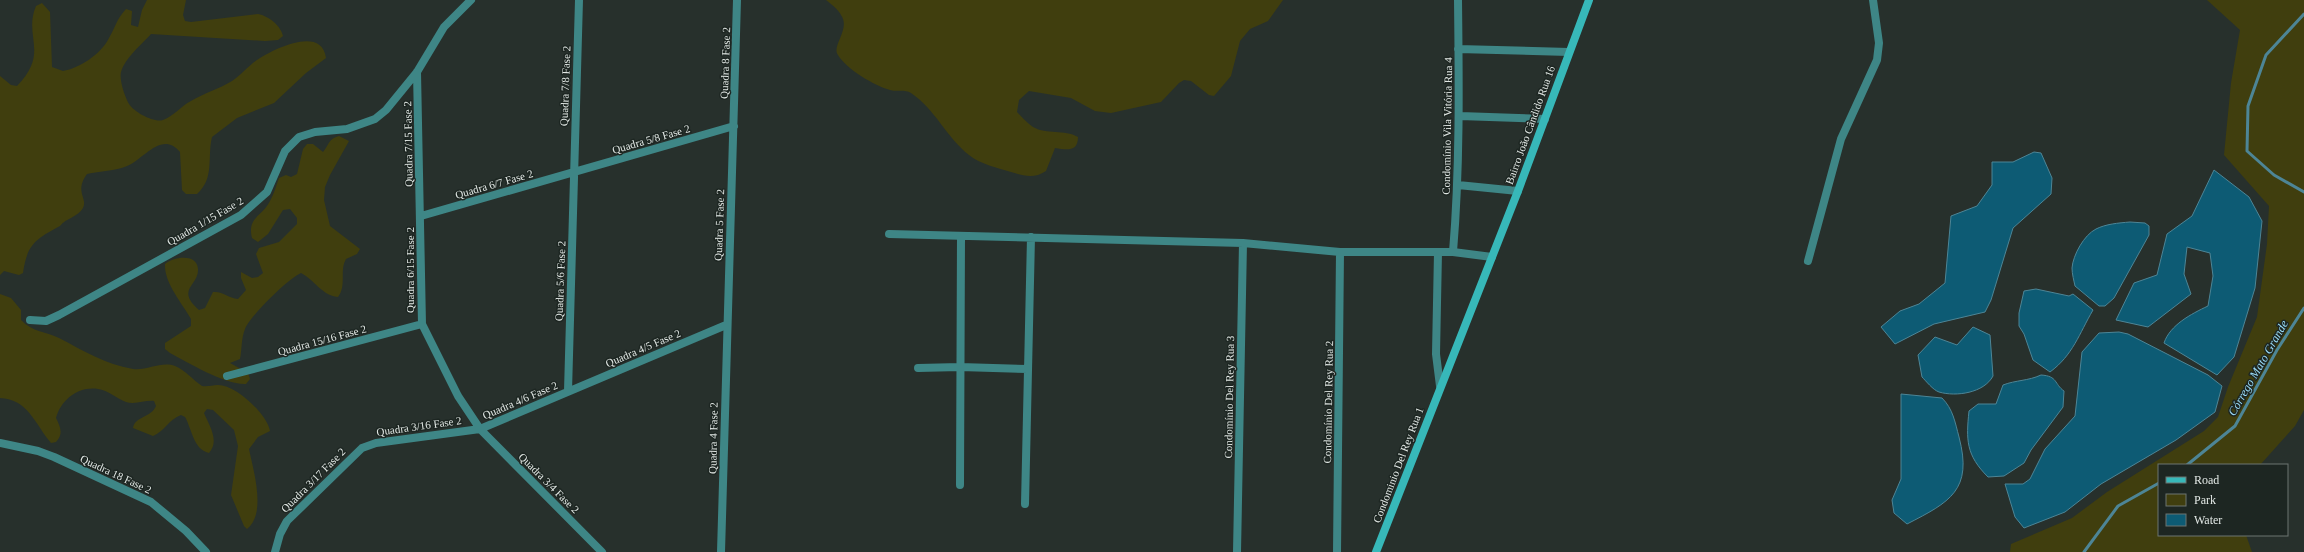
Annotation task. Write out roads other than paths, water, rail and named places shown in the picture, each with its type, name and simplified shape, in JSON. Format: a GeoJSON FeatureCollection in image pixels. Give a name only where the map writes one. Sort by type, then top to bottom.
{"type":"FeatureCollection","features":[{"type":"Feature","properties":{"kind":"street","name":"Quadra 1/15 Fase 2"},"geometry":{"type":"LineString","coordinates":[[30,320],[46,321],[59,315],[241,215],[267,192],[285,151],[294,140],[305,134],[347,129],[375,119],[386,110],[417,72],[444,27],[471,0]]}},
{"type":"Feature","properties":{"kind":"street","name":"Quadra 7/8 Fase 2"},"geometry":{"type":"LineString","coordinates":[[574,172],[579,0]]}},
{"type":"Feature","properties":{"kind":"street","name":"Quadra 8 Fase 2"},"geometry":{"type":"LineString","coordinates":[[734,126],[738,0]]}},
{"type":"Feature","properties":{"kind":"street","name":"Condomínio Vila Vitória Rua 4"},"geometry":{"type":"LineString","coordinates":[[1453,252],[1458,185],[1460,116],[1458,0]]}},
{"type":"Feature","properties":{"kind":"street","name":"Bairro João Cândido Rua 16"},"geometry":{"type":"LineString","coordinates":[[1492,257],[1518,192],[1589,0]]}},
{"type":"Feature","properties":{"kind":"street"},"geometry":{"type":"LineString","coordinates":[[1808,261],[1841,139],[1877,60],[1879,43],[1873,0]]}},
{"type":"Feature","properties":{"kind":"street"},"geometry":{"type":"LineString","coordinates":[[1458,49],[1569,52]]}},
{"type":"Feature","properties":{"kind":"street","name":"Quadra 7/15 Fase 2"},"geometry":{"type":"LineString","coordinates":[[417,72],[421,216]]}},
{"type":"Feature","properties":{"kind":"street"},"geometry":{"type":"LineString","coordinates":[[1460,116],[1545,119]]}},
{"type":"Feature","properties":{"kind":"street","name":"Quadra 5/8 Fase 2"},"geometry":{"type":"LineString","coordinates":[[574,172],[734,126]]}},
{"type":"Feature","properties":{"kind":"street","name":"Quadra 5 Fase 2"},"geometry":{"type":"LineString","coordinates":[[726,325],[734,126]]}},
{"type":"Feature","properties":{"kind":"street","name":"Quadra 6/7 Fase 2"},"geometry":{"type":"LineString","coordinates":[[421,216],[574,172]]}},
{"type":"Feature","properties":{"kind":"street","name":"Quadra 5/6 Fase 2"},"geometry":{"type":"LineString","coordinates":[[568,392],[574,172]]}},
{"type":"Feature","properties":{"kind":"street"},"geometry":{"type":"LineString","coordinates":[[1458,185],[1518,192]]}},
{"type":"Feature","properties":{"kind":"street","name":"Quadra 6/15 Fase 2"},"geometry":{"type":"LineString","coordinates":[[421,216],[422,324]]}},
{"type":"Feature","properties":{"kind":"street"},"geometry":{"type":"LineString","coordinates":[[889,234],[1243,243],[1340,252],[1453,252],[1492,257]]}},
{"type":"Feature","properties":{"kind":"street"},"geometry":{"type":"LineString","coordinates":[[960,485],[961,236]]}},
{"type":"Feature","properties":{"kind":"street"},"geometry":{"type":"LineString","coordinates":[[1025,504],[1031,238]]}},
{"type":"Feature","properties":{"kind":"street","name":"Condomínio Del Rey Rua 3"},"geometry":{"type":"LineString","coordinates":[[1237,552],[1243,243]]}},
{"type":"Feature","properties":{"kind":"street","name":"Condomínio Del Rey Rua 2"},"geometry":{"type":"LineString","coordinates":[[1337,552],[1340,252]]}},
{"type":"Feature","properties":{"kind":"street","name":"Condominio Del Rey Rua 1"},"geometry":{"type":"LineString","coordinates":[[1438,252],[1436,354],[1440,386]]}},
{"type":"Feature","properties":{"kind":"street","name":"Condominio Del Rey Rua 1"},"geometry":{"type":"LineString","coordinates":[[1376,552],[1492,257]]}},
{"type":"Feature","properties":{"kind":"street","name":"Quadra 15/16 Fase 2"},"geometry":{"type":"LineString","coordinates":[[227,376],[422,324]]}},
{"type":"Feature","properties":{"kind":"street","name":"Quadra 3/4 Fase 2"},"geometry":{"type":"LineString","coordinates":[[422,324],[458,396],[480,429],[602,552]]}},
{"type":"Feature","properties":{"kind":"street","name":"Quadra 4/5 Fase 2"},"geometry":{"type":"LineString","coordinates":[[568,392],[726,325]]}},
{"type":"Feature","properties":{"kind":"street","name":"Quadra 4 Fase 2"},"geometry":{"type":"LineString","coordinates":[[721,552],[726,325]]}},
{"type":"Feature","properties":{"kind":"street"},"geometry":{"type":"LineString","coordinates":[[918,368],[960,366],[1028,369]]}},
{"type":"Feature","properties":{"kind":"street","name":"Quadra 4/6 Fase 2"},"geometry":{"type":"LineString","coordinates":[[480,429],[568,392]]}},
{"type":"Feature","properties":{"kind":"street","name":"Quadra 3/16 Fase 2"},"geometry":{"type":"LineString","coordinates":[[362,448],[376,443],[480,429]]}},
{"type":"Feature","properties":{"kind":"street","name":"Quadra 18 Fase 2"},"geometry":{"type":"LineString","coordinates":[[0,444],[38,451],[54,457],[144,499],[166,513],[206,552]]}},
{"type":"Feature","properties":{"kind":"street","name":"Quadra 3/17 Fase 2"},"geometry":{"type":"LineString","coordinates":[[275,552],[280,534],[287,521],[362,448]]}},
{"type":"Feature","properties":{"kind":"water"},"geometry":{"type":"Polygon","coordinates":[[[2034,152],[2041,153],[2052,178],[2051,194],[2013,228],[1991,300],[1985,312],[1934,324],[1895,344],[1881,327],[1900,311],[1919,304],[1945,283],[1951,216],[1977,206],[1992,185],[1992,162],[2013,162],[2034,152]]]}},
{"type":"Feature","properties":{"kind":"water"},"geometry":{"type":"Polygon","coordinates":[[[2214,170],[2249,197],[2262,221],[2255,288],[2234,357],[2217,375],[2164,343],[2176,325],[2188,316],[2208,306],[2213,276],[2210,253],[2187,247],[2184,274],[2191,294],[2148,327],[2116,320],[2134,283],[2157,275],[2167,234],[2192,216],[2214,170]]]}},
{"type":"Feature","properties":{"kind":"water"},"geometry":{"type":"Polygon","coordinates":[[[2117,223],[2145,223],[2149,226],[2149,235],[2114,298],[2105,306],[2099,306],[2075,286],[2072,268],[2074,257],[2083,241],[2096,229],[2117,223]]]}},
{"type":"Feature","properties":{"kind":"water"},"geometry":{"type":"Polygon","coordinates":[[[2036,289],[2069,296],[2073,294],[2093,310],[2070,351],[2050,372],[2033,360],[2024,334],[2019,326],[2019,313],[2024,291],[2036,289]]]}},
{"type":"Feature","properties":{"kind":"water"},"geometry":{"type":"Polygon","coordinates":[[[1973,327],[1990,335],[1993,376],[1989,382],[1983,386],[1969,392],[1953,394],[1937,391],[1922,377],[1918,355],[1935,337],[1957,345],[1973,327]]]}},
{"type":"Feature","properties":{"kind":"water"},"geometry":{"type":"Polygon","coordinates":[[[2119,332],[2128,334],[2208,375],[2222,386],[2215,412],[2176,440],[2101,484],[2065,512],[2024,528],[2015,517],[2005,484],[2023,484],[2030,479],[2045,449],[2075,416],[2082,352],[2099,333],[2119,332]]]}},
{"type":"Feature","properties":{"kind":"water"},"geometry":{"type":"Polygon","coordinates":[[[2041,375],[2053,379],[2064,391],[2063,407],[2031,450],[2024,463],[2004,476],[1988,477],[1975,461],[1969,447],[1969,411],[1978,404],[1996,404],[2003,385],[2041,375]]]}},
{"type":"Feature","properties":{"kind":"water"},"geometry":{"type":"Polygon","coordinates":[[[1901,394],[1942,398],[1946,402],[1953,416],[1963,455],[1963,470],[1960,482],[1954,492],[1946,501],[1935,509],[1907,524],[1894,513],[1892,500],[1901,479],[1901,394]]]}},
{"type":"Feature","properties":{"kind":"waterway","name":"Córrego Mato Grande"},"geometry":{"type":"LineString","coordinates":[[2304,14],[2266,55],[2248,106],[2247,151],[2274,175],[2304,192]]}},
{"type":"Feature","properties":{"kind":"waterway","name":"Córrego Mato Grande"},"geometry":{"type":"LineString","coordinates":[[2188,464],[2235,426],[2277,350],[2304,308]]}},
{"type":"Feature","properties":{"kind":"waterway","name":"Córrego Mato Grande"},"geometry":{"type":"LineString","coordinates":[[2084,552],[2118,506],[2158,484]]}}]}
